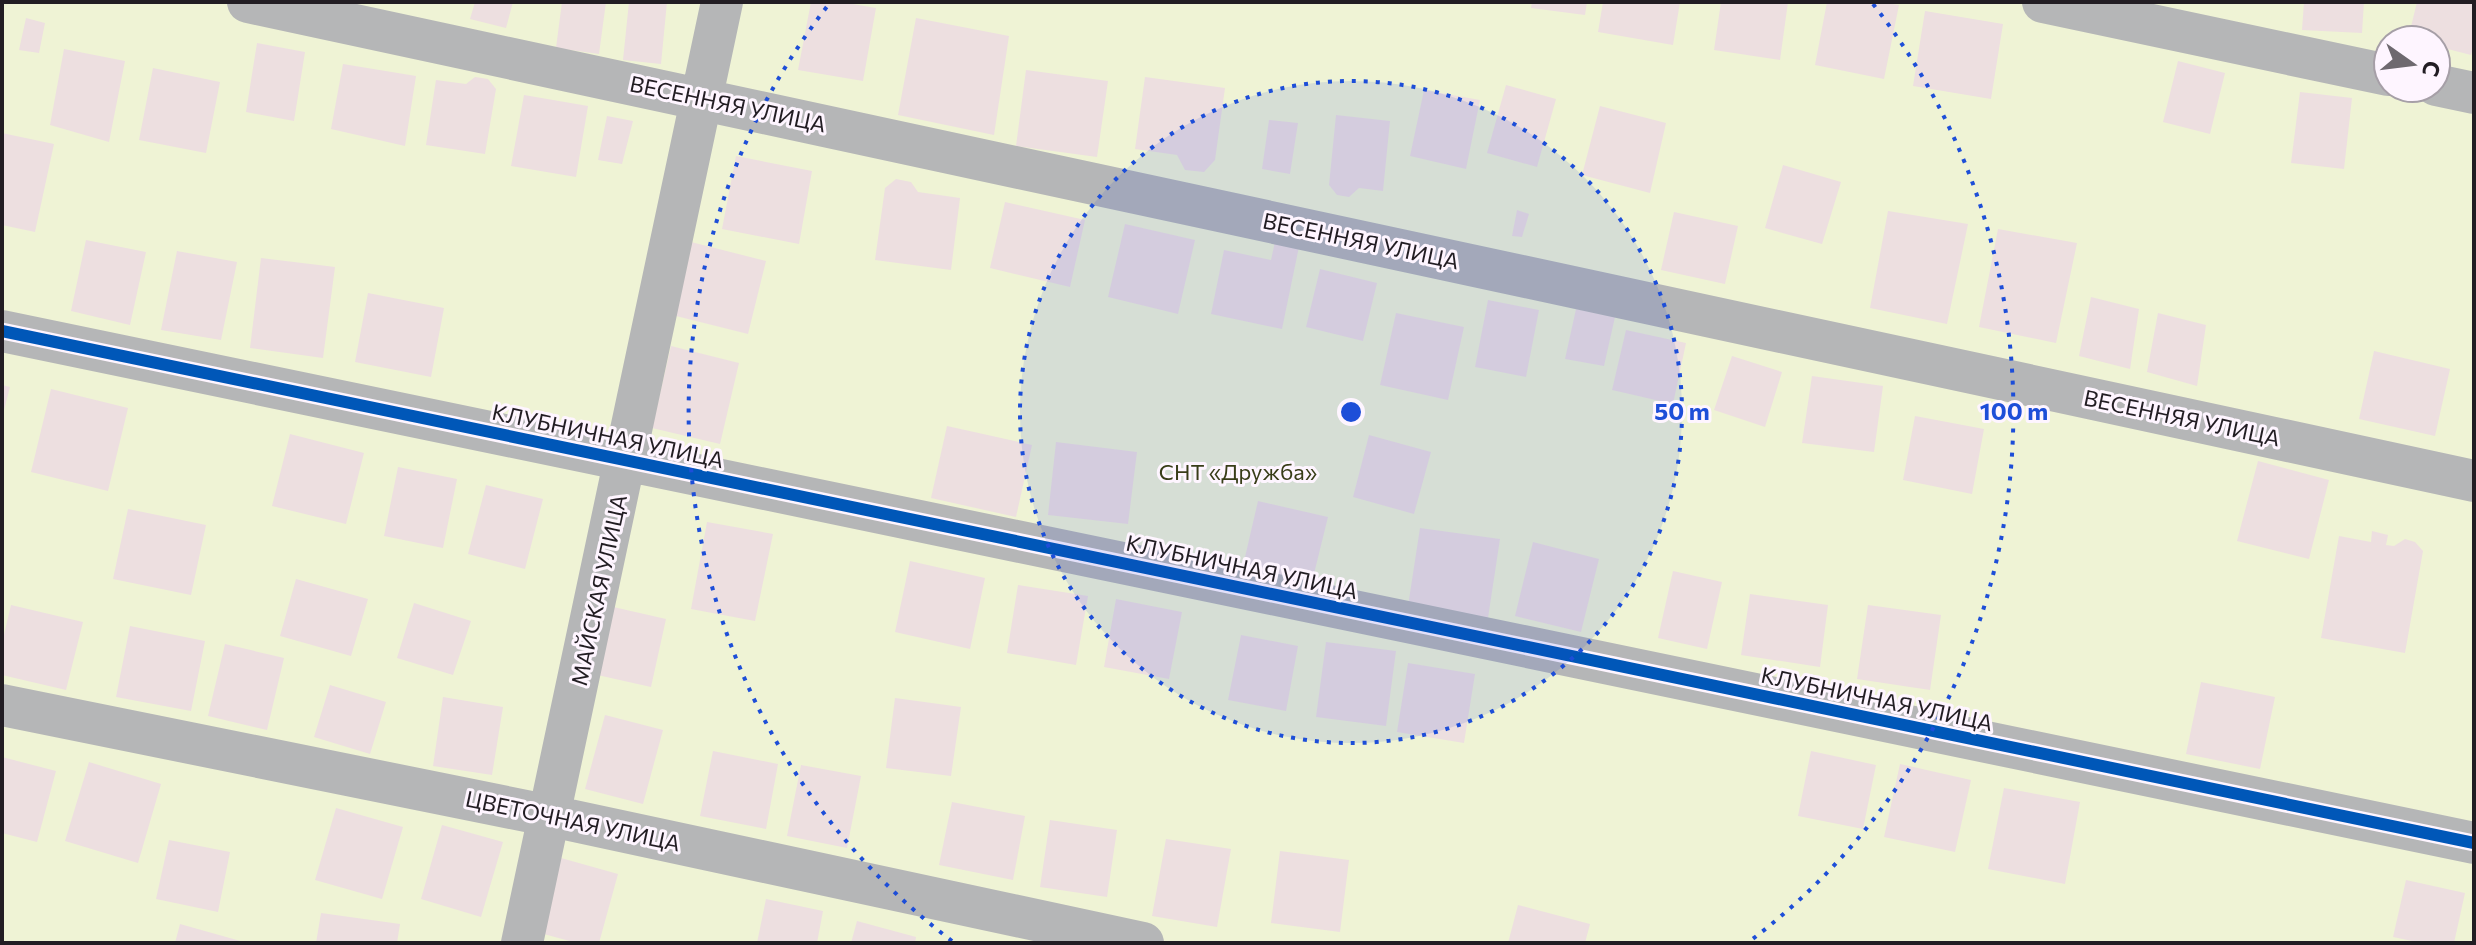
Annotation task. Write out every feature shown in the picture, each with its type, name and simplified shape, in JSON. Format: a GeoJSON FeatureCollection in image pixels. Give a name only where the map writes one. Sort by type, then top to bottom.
{"type":"FeatureCollection","features":[{"type":"Feature","properties":{"kind":"street","name":"ВЕСЕННЯЯ УЛИЦА"},"geometry":{"type":"LineString","coordinates":[[248,2],[2474,481]]}},
{"type":"Feature","properties":{"kind":"street","name":"МАЙСКАЯ УЛИЦА"},"geometry":{"type":"LineString","coordinates":[[522,943],[704,99],[722,2]]}},
{"type":"Feature","properties":{"kind":"street"},"geometry":{"type":"LineString","coordinates":[[2043,2],[2372,72]]}},
{"type":"Feature","properties":{"kind":"street"},"geometry":{"type":"LineString","coordinates":[[2452,88],[2474,93]]}},
{"type":"Feature","properties":{"kind":"street","name":"КЛУБНИЧНАЯ УЛИЦА"},"geometry":{"type":"LineString","coordinates":[[2,331],[2474,843]]}},
{"type":"Feature","properties":{"kind":"street","name":"ЦВЕТОЧНАЯ УЛИЦА"},"geometry":{"type":"LineString","coordinates":[[2,705],[551,816],[1143,943]]}},
{"type":"Feature","properties":{"kind":"green space","name":"СНТ «Дружба»"},"geometry":{"type":"Polygon","coordinates":[[[2,2],[2474,2],[2474,943],[2,943],[2,2]]]}},
{"type":"Feature","properties":{"kind":"building"},"geometry":{"type":"Polygon","coordinates":[[[475,2],[513,2],[506,28],[470,19],[475,2]]]}},
{"type":"Feature","properties":{"kind":"building"},"geometry":{"type":"Polygon","coordinates":[[[562,2],[606,2],[599,54],[556,48],[562,2]]]}},
{"type":"Feature","properties":{"kind":"building"},"geometry":{"type":"Polygon","coordinates":[[[629,2],[667,2],[661,64],[623,60],[629,2]]]}},
{"type":"Feature","properties":{"kind":"building"},"geometry":{"type":"Polygon","coordinates":[[[811,2],[841,2],[876,8],[863,81],[798,70],[811,2]]]}},
{"type":"Feature","properties":{"kind":"building"},"geometry":{"type":"Polygon","coordinates":[[[1532,2],[1587,2],[1585,15],[1531,8],[1532,2]]]}},
{"type":"Feature","properties":{"kind":"building"},"geometry":{"type":"Polygon","coordinates":[[[1603,2],[1680,2],[1673,45],[1598,32],[1603,2]]]}},
{"type":"Feature","properties":{"kind":"building"},"geometry":{"type":"Polygon","coordinates":[[[1721,2],[1788,2],[1780,60],[1714,50],[1721,2]]]}},
{"type":"Feature","properties":{"kind":"building"},"geometry":{"type":"Polygon","coordinates":[[[1827,2],[1899,5],[1884,79],[1815,65],[1827,2]]]}},
{"type":"Feature","properties":{"kind":"building"},"geometry":{"type":"Polygon","coordinates":[[[2304,2],[2364,2],[2362,33],[2302,30],[2304,2]]]}},
{"type":"Feature","properties":{"kind":"building"},"geometry":{"type":"Polygon","coordinates":[[[2417,2],[2474,2],[2474,45],[2471,55],[2452,50],[2452,24],[2412,24],[2417,2]]]}},
{"type":"Feature","properties":{"kind":"building"},"geometry":{"type":"Polygon","coordinates":[[[1925,11],[2003,24],[1991,99],[1913,86],[1925,11]]]}},
{"type":"Feature","properties":{"kind":"building"},"geometry":{"type":"Polygon","coordinates":[[[26,18],[45,23],[39,53],[19,50],[26,18]]]}},
{"type":"Feature","properties":{"kind":"building"},"geometry":{"type":"Polygon","coordinates":[[[916,18],[1009,36],[994,135],[898,115],[916,18]]]}},
{"type":"Feature","properties":{"kind":"building"},"geometry":{"type":"Polygon","coordinates":[[[257,43],[305,52],[294,121],[246,112],[257,43]]]}},
{"type":"Feature","properties":{"kind":"building"},"geometry":{"type":"Polygon","coordinates":[[[64,49],[125,61],[109,142],[50,125],[64,49]]]}},
{"type":"Feature","properties":{"kind":"building"},"geometry":{"type":"Polygon","coordinates":[[[2178,61],[2225,73],[2210,134],[2163,122],[2178,61]]]}},
{"type":"Feature","properties":{"kind":"building"},"geometry":{"type":"Polygon","coordinates":[[[343,64],[416,76],[405,146],[331,129],[343,64]]]}},
{"type":"Feature","properties":{"kind":"building"},"geometry":{"type":"Polygon","coordinates":[[[153,68],[220,82],[206,153],[139,140],[153,68]]]}},
{"type":"Feature","properties":{"kind":"building"},"geometry":{"type":"Polygon","coordinates":[[[1026,70],[1108,81],[1097,157],[1016,146],[1026,70]]]}},
{"type":"Feature","properties":{"kind":"building"},"geometry":{"type":"Polygon","coordinates":[[[475,77],[488,79],[496,89],[485,154],[426,145],[436,80],[466,84],[475,77]]]}},
{"type":"Feature","properties":{"kind":"building"},"geometry":{"type":"Polygon","coordinates":[[[1145,77],[1225,88],[1215,160],[1204,172],[1185,170],[1177,155],[1135,149],[1145,77]]]}},
{"type":"Feature","properties":{"kind":"building"},"geometry":{"type":"Polygon","coordinates":[[[1506,85],[1556,99],[1537,167],[1487,153],[1506,85]]]}},
{"type":"Feature","properties":{"kind":"building"},"geometry":{"type":"Polygon","coordinates":[[[1424,90],[1480,100],[1466,169],[1410,156],[1424,90]]]}},
{"type":"Feature","properties":{"kind":"building"},"geometry":{"type":"Polygon","coordinates":[[[2300,92],[2352,98],[2344,169],[2291,163],[2300,92]]]}},
{"type":"Feature","properties":{"kind":"building"},"geometry":{"type":"Polygon","coordinates":[[[524,95],[588,106],[576,177],[511,166],[524,95]]]}},
{"type":"Feature","properties":{"kind":"building"},"geometry":{"type":"Polygon","coordinates":[[[1600,106],[1666,123],[1650,193],[1582,175],[1600,106]]]}},
{"type":"Feature","properties":{"kind":"building"},"geometry":{"type":"Polygon","coordinates":[[[1336,115],[1390,121],[1383,191],[1359,188],[1349,197],[1337,195],[1329,185],[1336,115]]]}},
{"type":"Feature","properties":{"kind":"building"},"geometry":{"type":"Polygon","coordinates":[[[607,116],[633,121],[622,164],[598,160],[607,116]]]}},
{"type":"Feature","properties":{"kind":"building"},"geometry":{"type":"Polygon","coordinates":[[[1269,120],[1298,123],[1290,174],[1262,169],[1269,120]]]}},
{"type":"Feature","properties":{"kind":"building"},"geometry":{"type":"Polygon","coordinates":[[[2,133],[54,144],[35,232],[2,225],[2,133]]]}},
{"type":"Feature","properties":{"kind":"building"},"geometry":{"type":"Polygon","coordinates":[[[736,156],[812,171],[799,244],[722,229],[736,156]]]}},
{"type":"Feature","properties":{"kind":"building"},"geometry":{"type":"Polygon","coordinates":[[[1783,165],[1841,182],[1822,244],[1765,228],[1783,165]]]}},
{"type":"Feature","properties":{"kind":"building"},"geometry":{"type":"Polygon","coordinates":[[[896,179],[911,182],[918,192],[960,198],[951,270],[875,260],[885,188],[896,179]]]}},
{"type":"Feature","properties":{"kind":"building"},"geometry":{"type":"Polygon","coordinates":[[[1005,202],[1085,220],[1070,287],[990,268],[1005,202]]]}},
{"type":"Feature","properties":{"kind":"building"},"geometry":{"type":"Polygon","coordinates":[[[1517,210],[1529,214],[1522,237],[1512,236],[1517,210]]]}},
{"type":"Feature","properties":{"kind":"building"},"geometry":{"type":"Polygon","coordinates":[[[1888,211],[1968,224],[1947,324],[1870,308],[1888,211]]]}},
{"type":"Feature","properties":{"kind":"building"},"geometry":{"type":"Polygon","coordinates":[[[1674,212],[1738,226],[1725,284],[1661,270],[1674,212]]]}},
{"type":"Feature","properties":{"kind":"building"},"geometry":{"type":"Polygon","coordinates":[[[1125,224],[1195,240],[1178,314],[1108,297],[1125,224]]]}},
{"type":"Feature","properties":{"kind":"building"},"geometry":{"type":"Polygon","coordinates":[[[1998,229],[2077,243],[2056,343],[1979,327],[1998,229]]]}},
{"type":"Feature","properties":{"kind":"building"},"geometry":{"type":"Polygon","coordinates":[[[1276,237],[1300,242],[1282,329],[1211,314],[1224,250],[1271,260],[1276,237]]]}},
{"type":"Feature","properties":{"kind":"building"},"geometry":{"type":"Polygon","coordinates":[[[86,240],[146,252],[130,325],[71,311],[86,240]]]}},
{"type":"Feature","properties":{"kind":"building"},"geometry":{"type":"Polygon","coordinates":[[[691,242],[766,261],[748,334],[672,315],[691,242]]]}},
{"type":"Feature","properties":{"kind":"building"},"geometry":{"type":"Polygon","coordinates":[[[177,251],[237,262],[221,340],[161,330],[177,251]]]}},
{"type":"Feature","properties":{"kind":"building"},"geometry":{"type":"Polygon","coordinates":[[[261,258],[335,267],[323,358],[250,348],[261,258]]]}},
{"type":"Feature","properties":{"kind":"building"},"geometry":{"type":"Polygon","coordinates":[[[1320,269],[1377,283],[1363,341],[1306,327],[1320,269]]]}},
{"type":"Feature","properties":{"kind":"building"},"geometry":{"type":"Polygon","coordinates":[[[368,293],[444,308],[431,377],[355,362],[368,293]]]}},
{"type":"Feature","properties":{"kind":"building"},"geometry":{"type":"Polygon","coordinates":[[[2091,297],[2139,309],[2130,369],[2079,356],[2091,297]]]}},
{"type":"Feature","properties":{"kind":"building"},"geometry":{"type":"Polygon","coordinates":[[[1488,300],[1539,310],[1526,377],[1475,367],[1488,300]]]}},
{"type":"Feature","properties":{"kind":"building"},"geometry":{"type":"Polygon","coordinates":[[[1576,309],[1615,317],[1604,366],[1565,359],[1576,309]]]}},
{"type":"Feature","properties":{"kind":"building"},"geometry":{"type":"Polygon","coordinates":[[[1396,313],[1464,327],[1448,400],[1380,385],[1396,313]]]}},
{"type":"Feature","properties":{"kind":"building"},"geometry":{"type":"Polygon","coordinates":[[[2158,313],[2206,325],[2197,386],[2147,372],[2158,313]]]}},
{"type":"Feature","properties":{"kind":"building"},"geometry":{"type":"Polygon","coordinates":[[[1626,330],[1686,343],[1673,404],[1612,390],[1626,330]]]}},
{"type":"Feature","properties":{"kind":"building"},"geometry":{"type":"Polygon","coordinates":[[[671,346],[739,363],[720,444],[652,428],[671,346]]]}},
{"type":"Feature","properties":{"kind":"building"},"geometry":{"type":"Polygon","coordinates":[[[2374,351],[2450,369],[2435,436],[2359,419],[2374,351]]]}},
{"type":"Feature","properties":{"kind":"building"},"geometry":{"type":"Polygon","coordinates":[[[1732,356],[1782,372],[1765,427],[1714,410],[1732,356]]]}},
{"type":"Feature","properties":{"kind":"building"},"geometry":{"type":"Polygon","coordinates":[[[1812,376],[1883,386],[1874,452],[1802,443],[1812,376]]]}},
{"type":"Feature","properties":{"kind":"building"},"geometry":{"type":"Polygon","coordinates":[[[2,385],[10,387],[3,414],[2,414],[2,385]]]}},
{"type":"Feature","properties":{"kind":"building"},"geometry":{"type":"Polygon","coordinates":[[[51,389],[128,408],[108,491],[31,472],[51,389]]]}},
{"type":"Feature","properties":{"kind":"building"},"geometry":{"type":"Polygon","coordinates":[[[1915,416],[1984,429],[1972,494],[1903,480],[1915,416]]]}},
{"type":"Feature","properties":{"kind":"building"},"geometry":{"type":"Polygon","coordinates":[[[947,426],[1032,445],[1016,517],[931,498],[947,426]]]}},
{"type":"Feature","properties":{"kind":"building"},"geometry":{"type":"Polygon","coordinates":[[[290,434],[364,453],[346,524],[272,506],[290,434]]]}},
{"type":"Feature","properties":{"kind":"building"},"geometry":{"type":"Polygon","coordinates":[[[1369,435],[1431,452],[1414,514],[1353,497],[1369,435]]]}},
{"type":"Feature","properties":{"kind":"building"},"geometry":{"type":"Polygon","coordinates":[[[1056,442],[1137,452],[1128,524],[1048,515],[1056,442]]]}},
{"type":"Feature","properties":{"kind":"building"},"geometry":{"type":"Polygon","coordinates":[[[2258,461],[2329,480],[2309,559],[2237,541],[2258,461]]]}},
{"type":"Feature","properties":{"kind":"building"},"geometry":{"type":"Polygon","coordinates":[[[398,467],[457,479],[443,548],[384,536],[398,467]]]}},
{"type":"Feature","properties":{"kind":"building"},"geometry":{"type":"Polygon","coordinates":[[[486,485],[543,499],[525,569],[468,554],[486,485]]]}},
{"type":"Feature","properties":{"kind":"building"},"geometry":{"type":"Polygon","coordinates":[[[1258,501],[1328,517],[1311,586],[1242,570],[1258,501]]]}},
{"type":"Feature","properties":{"kind":"building"},"geometry":{"type":"Polygon","coordinates":[[[128,509],[206,525],[191,595],[113,579],[128,509]]]}},
{"type":"Feature","properties":{"kind":"building"},"geometry":{"type":"Polygon","coordinates":[[[707,522],[773,534],[755,621],[691,609],[707,522]]]}},
{"type":"Feature","properties":{"kind":"building"},"geometry":{"type":"Polygon","coordinates":[[[1420,528],[1500,539],[1488,618],[1408,606],[1420,528]]]}},
{"type":"Feature","properties":{"kind":"building"},"geometry":{"type":"Polygon","coordinates":[[[2372,531],[2388,535],[2386,545],[2394,546],[2405,539],[2415,542],[2423,551],[2405,653],[2321,638],[2339,536],[2371,542],[2372,531]]]}},
{"type":"Feature","properties":{"kind":"building"},"geometry":{"type":"Polygon","coordinates":[[[1533,542],[1599,559],[1581,632],[1515,616],[1533,542]]]}},
{"type":"Feature","properties":{"kind":"building"},"geometry":{"type":"Polygon","coordinates":[[[910,561],[985,578],[970,649],[895,632],[910,561]]]}},
{"type":"Feature","properties":{"kind":"building"},"geometry":{"type":"Polygon","coordinates":[[[1673,571],[1722,582],[1707,649],[1658,638],[1673,571]]]}},
{"type":"Feature","properties":{"kind":"building"},"geometry":{"type":"Polygon","coordinates":[[[296,579],[368,599],[351,656],[280,636],[296,579]]]}},
{"type":"Feature","properties":{"kind":"building"},"geometry":{"type":"Polygon","coordinates":[[[1018,585],[1088,596],[1076,665],[1007,653],[1018,585]]]}},
{"type":"Feature","properties":{"kind":"building"},"geometry":{"type":"Polygon","coordinates":[[[1750,594],[1828,605],[1820,667],[1741,655],[1750,594]]]}},
{"type":"Feature","properties":{"kind":"building"},"geometry":{"type":"Polygon","coordinates":[[[1116,599],[1182,612],[1169,679],[1104,667],[1116,599]]]}},
{"type":"Feature","properties":{"kind":"building"},"geometry":{"type":"Polygon","coordinates":[[[414,603],[471,621],[453,675],[397,658],[414,603]]]}},
{"type":"Feature","properties":{"kind":"building"},"geometry":{"type":"Polygon","coordinates":[[[11,605],[83,622],[66,690],[2,675],[2,643],[11,605]]]}},
{"type":"Feature","properties":{"kind":"building"},"geometry":{"type":"Polygon","coordinates":[[[1868,605],[1941,615],[1930,690],[1857,679],[1868,605]]]}},
{"type":"Feature","properties":{"kind":"building"},"geometry":{"type":"Polygon","coordinates":[[[609,606],[666,619],[651,687],[593,674],[609,606]]]}},
{"type":"Feature","properties":{"kind":"building"},"geometry":{"type":"Polygon","coordinates":[[[130,626],[205,641],[191,711],[116,697],[130,626]]]}},
{"type":"Feature","properties":{"kind":"building"},"geometry":{"type":"Polygon","coordinates":[[[1241,635],[1298,646],[1286,711],[1228,700],[1241,635]]]}},
{"type":"Feature","properties":{"kind":"building"},"geometry":{"type":"Polygon","coordinates":[[[1326,642],[1396,651],[1386,726],[1316,717],[1326,642]]]}},
{"type":"Feature","properties":{"kind":"building"},"geometry":{"type":"Polygon","coordinates":[[[225,644],[284,658],[267,730],[208,716],[225,644]]]}},
{"type":"Feature","properties":{"kind":"building"},"geometry":{"type":"Polygon","coordinates":[[[1408,663],[1475,674],[1464,743],[1397,732],[1408,663]]]}},
{"type":"Feature","properties":{"kind":"building"},"geometry":{"type":"Polygon","coordinates":[[[2201,682],[2275,697],[2260,769],[2186,754],[2201,682]]]}},
{"type":"Feature","properties":{"kind":"building"},"geometry":{"type":"Polygon","coordinates":[[[330,685],[386,702],[370,754],[314,737],[330,685]]]}},
{"type":"Feature","properties":{"kind":"building"},"geometry":{"type":"Polygon","coordinates":[[[443,697],[503,707],[492,775],[433,766],[443,697]]]}},
{"type":"Feature","properties":{"kind":"building"},"geometry":{"type":"Polygon","coordinates":[[[895,698],[961,707],[951,776],[886,768],[895,698]]]}},
{"type":"Feature","properties":{"kind":"building"},"geometry":{"type":"Polygon","coordinates":[[[605,715],[663,730],[643,804],[585,789],[605,715]]]}},
{"type":"Feature","properties":{"kind":"building"},"geometry":{"type":"Polygon","coordinates":[[[713,751],[778,764],[766,829],[700,816],[713,751]]]}},
{"type":"Feature","properties":{"kind":"building"},"geometry":{"type":"Polygon","coordinates":[[[1811,751],[1876,765],[1863,829],[1798,816],[1811,751]]]}},
{"type":"Feature","properties":{"kind":"building"},"geometry":{"type":"Polygon","coordinates":[[[2,757],[56,771],[37,842],[2,833],[2,757]]]}},
{"type":"Feature","properties":{"kind":"building"},"geometry":{"type":"Polygon","coordinates":[[[89,762],[161,784],[138,863],[65,841],[89,762]]]}},
{"type":"Feature","properties":{"kind":"building"},"geometry":{"type":"Polygon","coordinates":[[[1900,764],[1971,780],[1955,852],[1884,837],[1900,764]]]}},
{"type":"Feature","properties":{"kind":"building"},"geometry":{"type":"Polygon","coordinates":[[[801,765],[861,776],[847,848],[787,836],[801,765]]]}},
{"type":"Feature","properties":{"kind":"building"},"geometry":{"type":"Polygon","coordinates":[[[2004,788],[2080,802],[2065,884],[1988,869],[2004,788]]]}},
{"type":"Feature","properties":{"kind":"building"},"geometry":{"type":"Polygon","coordinates":[[[952,802],[1025,816],[1013,880],[939,865],[952,802]]]}},
{"type":"Feature","properties":{"kind":"building"},"geometry":{"type":"Polygon","coordinates":[[[336,808],[403,827],[382,899],[315,880],[336,808]]]}},
{"type":"Feature","properties":{"kind":"building"},"geometry":{"type":"Polygon","coordinates":[[[1050,820],[1117,830],[1107,897],[1040,887],[1050,820]]]}},
{"type":"Feature","properties":{"kind":"building"},"geometry":{"type":"Polygon","coordinates":[[[442,825],[503,842],[481,917],[421,899],[442,825]]]}},
{"type":"Feature","properties":{"kind":"building"},"geometry":{"type":"Polygon","coordinates":[[[1166,839],[1231,849],[1217,927],[1152,916],[1166,839]]]}},
{"type":"Feature","properties":{"kind":"building"},"geometry":{"type":"Polygon","coordinates":[[[169,840],[230,852],[218,912],[156,899],[169,840]]]}},
{"type":"Feature","properties":{"kind":"building"},"geometry":{"type":"Polygon","coordinates":[[[1280,851],[1349,860],[1340,932],[1271,923],[1280,851]]]}},
{"type":"Feature","properties":{"kind":"building"},"geometry":{"type":"Polygon","coordinates":[[[561,858],[618,874],[599,943],[577,943],[540,933],[561,858]]]}},
{"type":"Feature","properties":{"kind":"building"},"geometry":{"type":"Polygon","coordinates":[[[2406,880],[2465,893],[2454,943],[2422,943],[2393,937],[2406,880]]]}},
{"type":"Feature","properties":{"kind":"building"},"geometry":{"type":"Polygon","coordinates":[[[766,899],[823,911],[817,943],[757,943],[766,899]]]}},
{"type":"Feature","properties":{"kind":"building"},"geometry":{"type":"Polygon","coordinates":[[[1518,905],[1590,924],[1585,943],[1508,943],[1518,905]]]}},
{"type":"Feature","properties":{"kind":"building"},"geometry":{"type":"Polygon","coordinates":[[[321,913],[400,924],[397,943],[316,943],[321,913]]]}},
{"type":"Feature","properties":{"kind":"building"},"geometry":{"type":"Polygon","coordinates":[[[857,921],[916,937],[915,943],[851,943],[857,921]]]}},
{"type":"Feature","properties":{"kind":"building"},"geometry":{"type":"Polygon","coordinates":[[[180,924],[244,942],[244,943],[175,943],[180,924]]]}},
{"type":"Feature","properties":{"kind":"cycle path"},"geometry":{"type":"LineString","coordinates":[[2,331],[2474,843]]}}]}
